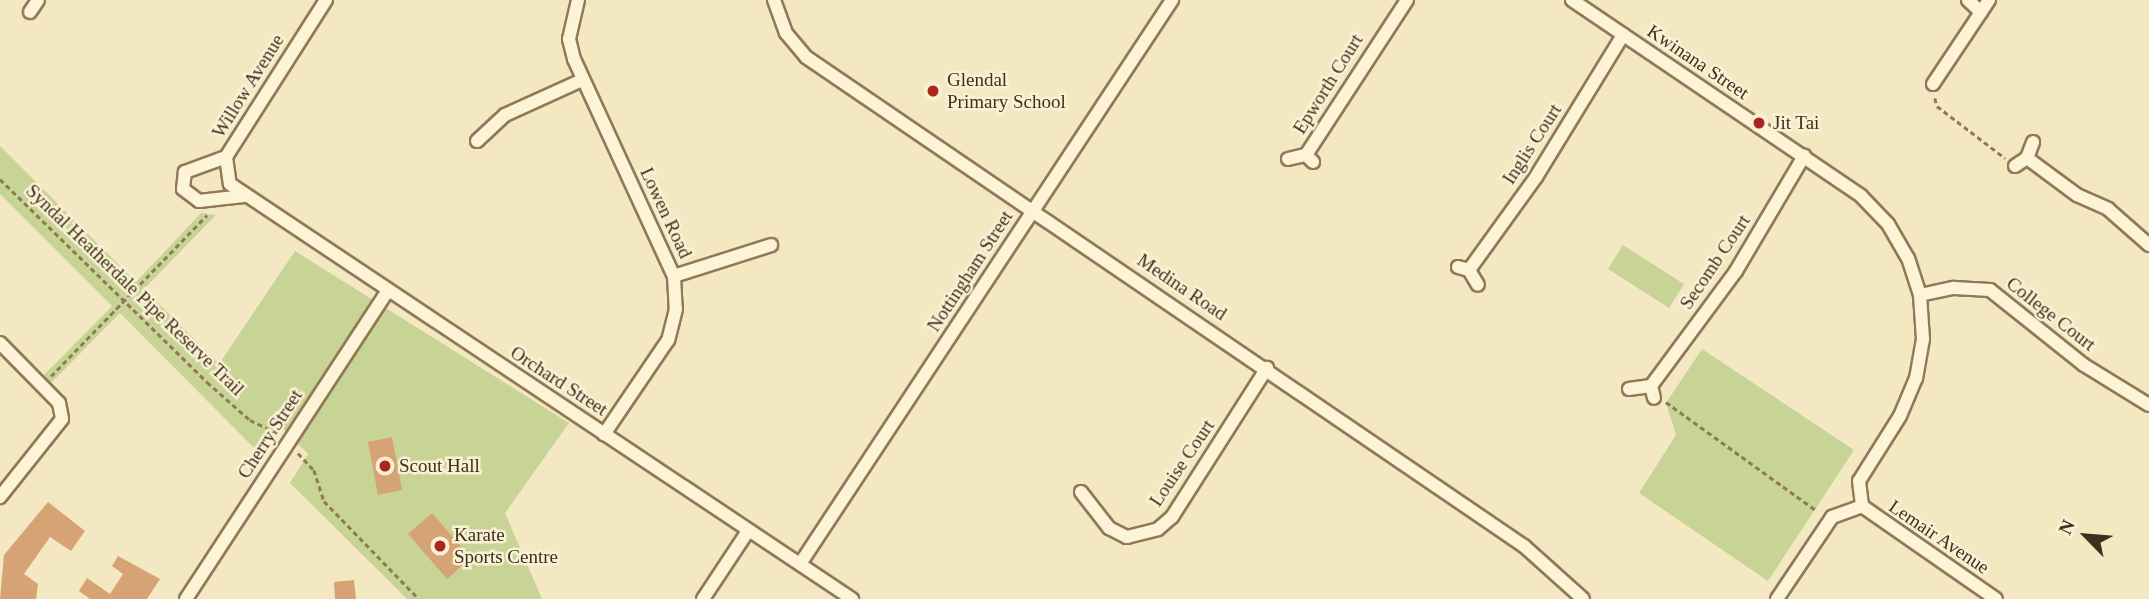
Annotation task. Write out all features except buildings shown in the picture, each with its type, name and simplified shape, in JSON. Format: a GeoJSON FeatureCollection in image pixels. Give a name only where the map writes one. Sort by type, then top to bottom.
{"type":"FeatureCollection","features":[{"type":"Feature","properties":{"kind":"street"},"geometry":{"type":"LineString","coordinates":[[30,12],[38,0]]}},
{"type":"Feature","properties":{"kind":"street","name":"Willow Avenue"},"geometry":{"type":"LineString","coordinates":[[226,157],[326,0]]}},
{"type":"Feature","properties":{"kind":"street","name":"Lowen Road"},"geometry":{"type":"LineString","coordinates":[[578,0],[569,38],[582,80],[674,276],[676,309],[668,340],[604,434]]}},
{"type":"Feature","properties":{"kind":"street","name":"Medina Road"},"geometry":{"type":"LineString","coordinates":[[774,0],[786,33],[806,57],[1267,368],[1524,546],[1583,599]]}},
{"type":"Feature","properties":{"kind":"street","name":"Nottingham Street"},"geometry":{"type":"LineString","coordinates":[[800,564],[1171,0]]}},
{"type":"Feature","properties":{"kind":"street","name":"Epworth Court"},"geometry":{"type":"LineString","coordinates":[[1288,159],[1310,158],[1407,0]]}},
{"type":"Feature","properties":{"kind":"street","name":"Kwinana Street"},"geometry":{"type":"LineString","coordinates":[[1572,0],[1861,196],[1888,225],[1908,258],[1920,295],[1923,339],[1916,378],[1900,416],[1859,481],[1862,506]]}},
{"type":"Feature","properties":{"kind":"street"},"geometry":{"type":"LineString","coordinates":[[1968,0],[1981,12]]}},
{"type":"Feature","properties":{"kind":"street"},"geometry":{"type":"LineString","coordinates":[[1933,84],[1989,0]]}},
{"type":"Feature","properties":{"kind":"street","name":"Inglis Court"},"geometry":{"type":"LineString","coordinates":[[1478,285],[1463,268],[1536,177],[1623,35]]}},
{"type":"Feature","properties":{"kind":"street"},"geometry":{"type":"LineString","coordinates":[[477,141],[505,115],[582,80]]}},
{"type":"Feature","properties":{"kind":"street"},"geometry":{"type":"LineString","coordinates":[[2015,166],[2027,158],[2033,142]]}},
{"type":"Feature","properties":{"kind":"street","name":"Secomb Court"},"geometry":{"type":"LineString","coordinates":[[1652,392],[1735,271],[1804,156]]}},
{"type":"Feature","properties":{"kind":"street"},"geometry":{"type":"LineString","coordinates":[[226,157],[185,172],[181,181],[188,196],[199,201],[244,196]]}},
{"type":"Feature","properties":{"kind":"street","name":"Orchard Street"},"geometry":{"type":"LineString","coordinates":[[226,157],[230,184],[244,196],[852,599]]}},
{"type":"Feature","properties":{"kind":"street"},"geometry":{"type":"LineString","coordinates":[[2027,158],[2077,195],[2108,209],[2149,245]]}},
{"type":"Feature","properties":{"kind":"street"},"geometry":{"type":"LineString","coordinates":[[674,276],[771,245]]}},
{"type":"Feature","properties":{"kind":"street","name":"College Court"},"geometry":{"type":"LineString","coordinates":[[1920,295],[1954,288],[1990,290],[2084,365],[2149,405]]}},
{"type":"Feature","properties":{"kind":"street","name":"Cherry Street"},"geometry":{"type":"LineString","coordinates":[[186,599],[387,292]]}},
{"type":"Feature","properties":{"kind":"street"},"geometry":{"type":"LineString","coordinates":[[0,343],[59,403],[62,419],[0,497]]}},
{"type":"Feature","properties":{"kind":"street","name":"Louise Court"},"geometry":{"type":"LineString","coordinates":[[1081,492],[1109,528],[1127,537],[1158,529],[1172,517],[1267,368]]}},
{"type":"Feature","properties":{"kind":"street"},"geometry":{"type":"LineString","coordinates":[[1629,389],[1652,392]]}},
{"type":"Feature","properties":{"kind":"street"},"geometry":{"type":"LineString","coordinates":[[1777,599],[1832,517],[1862,506]]}},
{"type":"Feature","properties":{"kind":"street","name":"Lemair Avenue"},"geometry":{"type":"LineString","coordinates":[[1862,506],[1996,599]]}},
{"type":"Feature","properties":{"kind":"street"},"geometry":{"type":"LineString","coordinates":[[703,599],[748,531]]}},
{"type":"Feature","properties":{"kind":"path"},"geometry":{"type":"LineString","coordinates":[[1933,84],[1937,106],[2015,166]]}},
{"type":"Feature","properties":{"kind":"path","name":"Syndal Heatherdale Pipe Reserve Trail"},"geometry":{"type":"LineString","coordinates":[[0,180],[124,303],[250,420],[289,438],[314,470],[324,501],[419,599]]}},
{"type":"Feature","properties":{"kind":"path"},"geometry":{"type":"LineString","coordinates":[[42,386],[224,197]]}},
{"type":"Feature","properties":{"kind":"path"},"geometry":{"type":"LineString","coordinates":[[1652,392],[1662,408],[1668,401],[1817,511]]}},
{"type":"Feature","properties":{"kind":"green space"},"geometry":{"type":"Polygon","coordinates":[[[0,146],[136,282],[201,213],[216,215],[144,289],[219,364],[295,251],[569,423],[505,513],[542,599],[407,599],[290,483],[308,454],[277,423],[258,452],[120,313],[50,384],[43,376],[112,306],[0,194],[0,146]]]}},
{"type":"Feature","properties":{"kind":"green space"},"geometry":{"type":"Polygon","coordinates":[[[1623,245],[1684,284],[1669,308],[1608,269],[1623,245]]]}},
{"type":"Feature","properties":{"kind":"green space"},"geometry":{"type":"Polygon","coordinates":[[[1702,349],[1854,450],[1768,581],[1639,493],[1676,435],[1666,403],[1702,349]]]}},
{"type":"Feature","properties":{"kind":"place","name":"Glendal Primary School"},"geometry":{"type":"Point","coordinates":[933,91]}},
{"type":"Feature","properties":{"kind":"place","name":"Jit Tai"},"geometry":{"type":"Point","coordinates":[1759,123]}},
{"type":"Feature","properties":{"kind":"place","name":"Scout Hall"},"geometry":{"type":"Point","coordinates":[385,466]}},
{"type":"Feature","properties":{"kind":"place","name":"Karate Sports Centre"},"geometry":{"type":"Point","coordinates":[440,546]}}]}
